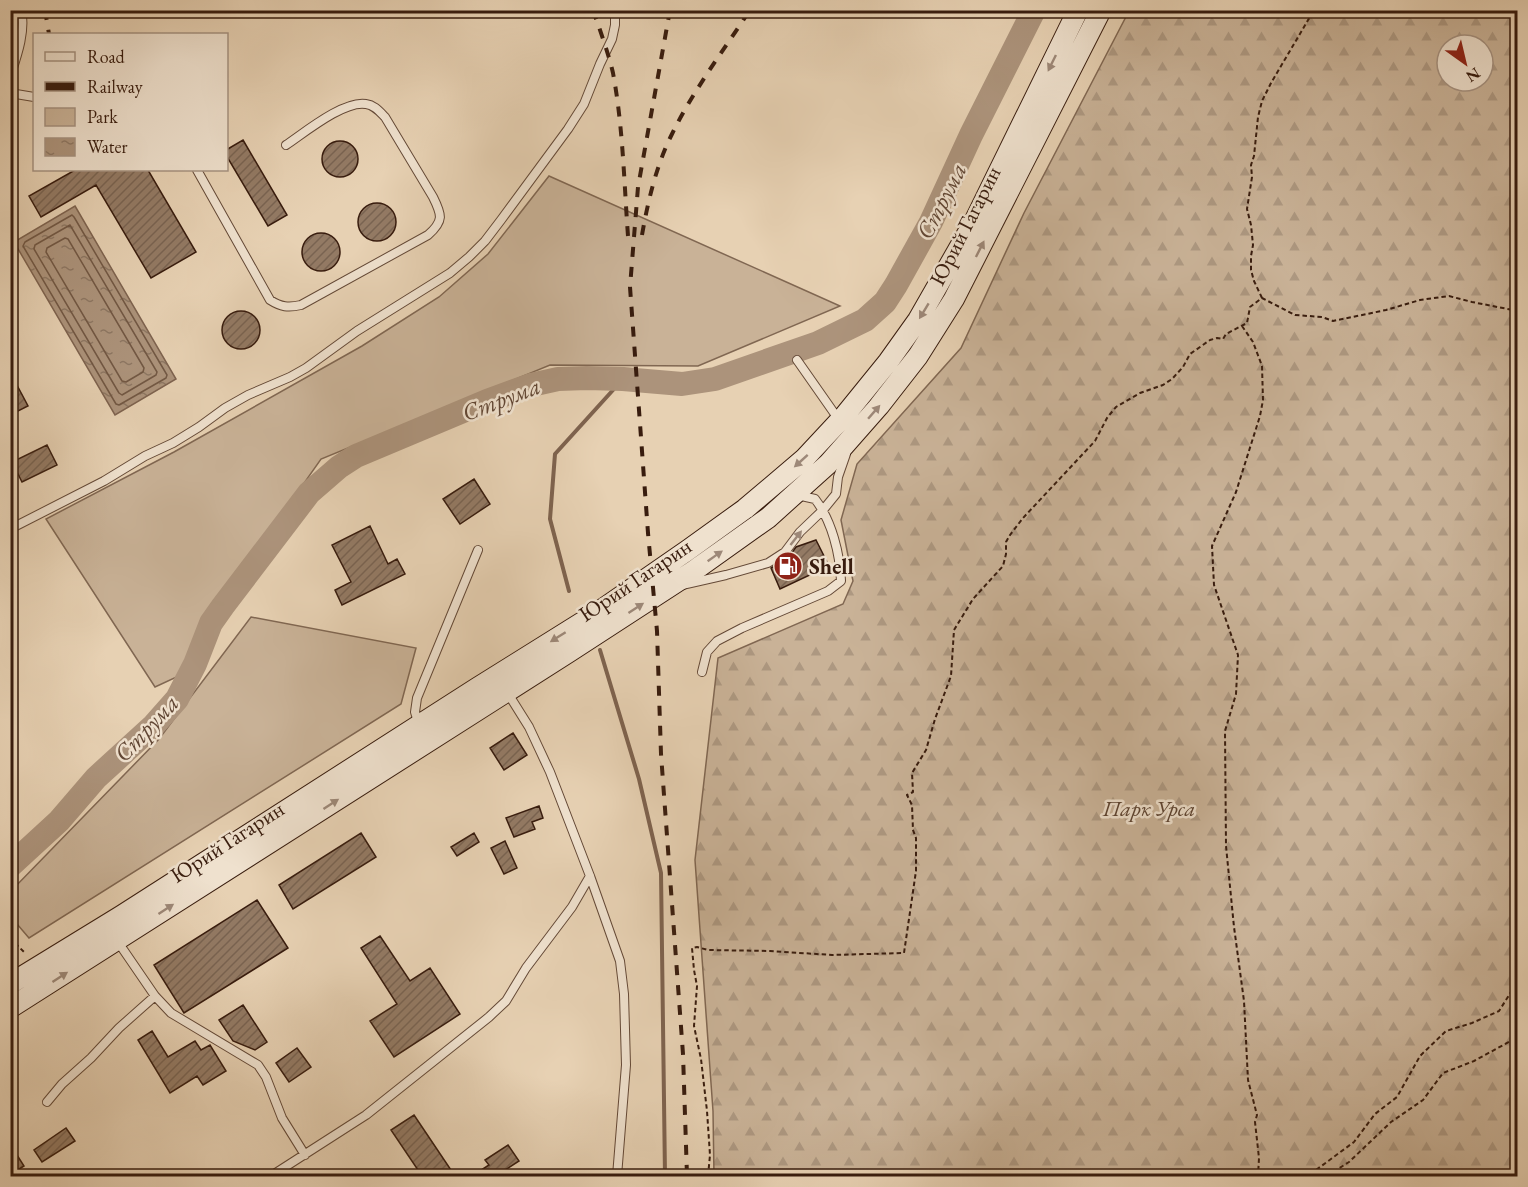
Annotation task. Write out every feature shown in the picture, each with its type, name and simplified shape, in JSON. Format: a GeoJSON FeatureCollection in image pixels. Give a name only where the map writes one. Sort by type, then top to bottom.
{"type":"FeatureCollection","features":[{"type":"Feature","properties":{"kind":"street","name":"Юрий Гагарин"},"geometry":{"type":"LineString","coordinates":[[10,1008],[112,933],[419,725],[597,613],[745,509],[804,459],[840,421],[888,362],[918,320],[974,222],[1078,10]]}},
{"type":"Feature","properties":{"kind":"street","name":"Юрий Гагарин"},"geometry":{"type":"LineString","coordinates":[[10,984],[112,933],[507,692],[692,572],[768,518],[794,495],[828,464],[879,406],[918,356],[954,299],[1101,10]]}},
{"type":"Feature","properties":{"kind":"lane"},"geometry":{"type":"LineString","coordinates":[[10,76],[17,55],[23,20],[21,10]]}},
{"type":"Feature","properties":{"kind":"lane"},"geometry":{"type":"LineString","coordinates":[[10,529],[104,482],[137,460],[173,443],[248,395],[306,368],[357,331],[450,273],[470,257],[501,220],[584,104],[612,39],[615,10]]}},
{"type":"Feature","properties":{"kind":"lane"},"geometry":{"type":"LineString","coordinates":[[10,93],[33,97]]}},
{"type":"Feature","properties":{"kind":"lane"},"geometry":{"type":"LineString","coordinates":[[198,171],[270,300],[279,306],[288,308],[301,305],[428,235],[437,227],[441,218],[434,197],[385,117],[368,104],[344,107],[286,146]]}},
{"type":"Feature","properties":{"kind":"lane"},"geometry":{"type":"LineString","coordinates":[[797,360],[840,421]]}},
{"type":"Feature","properties":{"kind":"lane"},"geometry":{"type":"LineString","coordinates":[[666,589],[768,563],[785,552],[800,532],[824,510],[836,494],[838,477],[850,439]]}},
{"type":"Feature","properties":{"kind":"lane"},"geometry":{"type":"LineString","coordinates":[[702,672],[707,652],[717,640],[828,591],[841,581],[840,564],[824,510],[815,499],[794,495]]}},
{"type":"Feature","properties":{"kind":"lane"},"geometry":{"type":"LineString","coordinates":[[419,725],[415,712],[417,698],[478,550]]}},
{"type":"Feature","properties":{"kind":"lane"},"geometry":{"type":"LineString","coordinates":[[507,692],[529,727],[550,772],[620,961],[624,994],[626,1065],[617,1176]]}},
{"type":"Feature","properties":{"kind":"lane"},"geometry":{"type":"LineString","coordinates":[[271,1176],[366,1115],[489,1017],[506,1001],[526,968],[572,908],[590,876]]}},
{"type":"Feature","properties":{"kind":"lane"},"geometry":{"type":"LineString","coordinates":[[112,933],[155,996],[171,1013],[258,1065],[266,1077],[282,1118],[304,1155]]}},
{"type":"Feature","properties":{"kind":"lane"},"geometry":{"type":"LineString","coordinates":[[47,1102],[119,1028],[155,996]]}},
{"type":"Feature","properties":{"kind":"path"},"geometry":{"type":"LineString","coordinates":[[1314,10],[1271,83],[1262,101],[1258,117],[1247,209],[1253,245],[1251,270],[1262,298],[1295,315],[1322,317],[1333,321],[1420,300],[1449,296],[1518,310]]}},
{"type":"Feature","properties":{"kind":"path"},"geometry":{"type":"LineString","coordinates":[[708,1176],[710,1155],[707,1111],[702,1059],[694,1026],[697,986],[692,948],[832,955],[904,953],[916,871],[916,838],[913,830],[912,805],[908,795],[913,792],[912,773],[926,750],[951,676],[954,630],[973,599],[1003,566],[1006,543],[1010,535],[1095,441],[1107,418],[1116,407],[1172,379],[1183,367],[1190,354],[1210,340],[1222,339],[1226,334],[1247,323],[1250,307],[1262,298]]}},
{"type":"Feature","properties":{"kind":"path"},"geometry":{"type":"LineString","coordinates":[[1242,326],[1253,342],[1262,366],[1263,400],[1236,492],[1212,546],[1214,585],[1238,655],[1236,694],[1225,731],[1226,846],[1244,1001],[1248,1080],[1257,1115],[1258,1176]]}},
{"type":"Feature","properties":{"kind":"path"},"geometry":{"type":"LineString","coordinates":[[10,938],[24,952]]}},
{"type":"Feature","properties":{"kind":"path"},"geometry":{"type":"LineString","coordinates":[[1312,1176],[1316,1170],[1354,1142],[1375,1114],[1397,1097],[1420,1056],[1446,1031],[1499,1011],[1518,981]]}},
{"type":"Feature","properties":{"kind":"path"},"geometry":{"type":"LineString","coordinates":[[1327,1176],[1349,1162],[1391,1122],[1423,1100],[1443,1073],[1474,1061],[1518,1037]]}},
{"type":"Feature","properties":{"kind":"green space","name":"Парк Урса"},"geometry":{"type":"Polygon","coordinates":[[[1129,11],[1517,11],[1517,1176],[714,1176],[713,1111],[695,860],[718,658],[843,604],[853,581],[841,520],[857,464],[961,348],[1024,213],[1129,11]]]}},
{"type":"Feature","properties":{"kind":"green space"},"geometry":{"type":"Polygon","coordinates":[[[549,176],[840,306],[698,366],[550,365],[321,459],[200,631],[181,675],[155,687],[46,519],[174,452],[362,346],[439,297],[488,254],[549,176]]]}},
{"type":"Feature","properties":{"kind":"green space"},"geometry":{"type":"Polygon","coordinates":[[[251,617],[416,648],[401,704],[29,938],[11,917],[11,891],[159,739],[251,617]]]}},
{"type":"Feature","properties":{"kind":"water"},"geometry":{"type":"Polygon","coordinates":[[[75,206],[176,379],[115,415],[14,242],[75,206]]]}},
{"type":"Feature","properties":{"kind":"building"},"geometry":{"type":"Polygon","coordinates":[[[243,140],[287,215],[268,226],[228,158],[228,149],[243,140]]]}},
{"type":"Feature","properties":{"kind":"building"},"geometry":{"type":"Polygon","coordinates":[[[340,141],[353,146],[358,159],[353,172],[340,177],[327,172],[322,159],[327,146],[340,141]]]}},
{"type":"Feature","properties":{"kind":"building"},"geometry":{"type":"Polygon","coordinates":[[[73,171],[149,171],[196,252],[151,278],[96,185],[41,217],[29,196],[73,171]]]}},
{"type":"Feature","properties":{"kind":"building"},"geometry":{"type":"Polygon","coordinates":[[[377,203],[391,208],[396,222],[391,236],[377,241],[363,236],[358,222],[363,208],[377,203]]]}},
{"type":"Feature","properties":{"kind":"building"},"geometry":{"type":"Polygon","coordinates":[[[321,233],[335,238],[340,252],[335,266],[321,271],[307,266],[302,252],[307,238],[321,233]]]}},
{"type":"Feature","properties":{"kind":"building"},"geometry":{"type":"Polygon","coordinates":[[[241,311],[254,317],[260,330],[254,343],[241,349],[228,343],[222,330],[228,317],[241,311]]]}},
{"type":"Feature","properties":{"kind":"building"},"geometry":{"type":"Polygon","coordinates":[[[10,372],[28,406],[10,415],[10,372]]]}},
{"type":"Feature","properties":{"kind":"building"},"geometry":{"type":"Polygon","coordinates":[[[47,445],[57,465],[22,482],[12,462],[47,445]]]}},
{"type":"Feature","properties":{"kind":"building"},"geometry":{"type":"Polygon","coordinates":[[[474,479],[490,504],[460,524],[443,499],[474,479]]]}},
{"type":"Feature","properties":{"kind":"building"},"geometry":{"type":"Polygon","coordinates":[[[370,526],[388,564],[397,559],[405,574],[342,605],[335,590],[351,582],[332,545],[370,526]]]}},
{"type":"Feature","properties":{"kind":"building"},"geometry":{"type":"Polygon","coordinates":[[[816,540],[829,566],[780,589],[771,568],[789,557],[796,547],[816,540]]]}},
{"type":"Feature","properties":{"kind":"building"},"geometry":{"type":"Polygon","coordinates":[[[513,733],[527,755],[504,770],[490,748],[513,733]]]}},
{"type":"Feature","properties":{"kind":"building"},"geometry":{"type":"Polygon","coordinates":[[[539,806],[543,818],[532,822],[535,829],[514,837],[506,818],[539,806]]]}},
{"type":"Feature","properties":{"kind":"building"},"geometry":{"type":"Polygon","coordinates":[[[361,833],[376,857],[293,909],[279,885],[361,833]]]}},
{"type":"Feature","properties":{"kind":"building"},"geometry":{"type":"Polygon","coordinates":[[[474,833],[479,842],[457,856],[451,847],[474,833]]]}},
{"type":"Feature","properties":{"kind":"building"},"geometry":{"type":"Polygon","coordinates":[[[505,841],[517,868],[504,874],[491,848],[505,841]]]}},
{"type":"Feature","properties":{"kind":"building"},"geometry":{"type":"Polygon","coordinates":[[[257,900],[288,948],[184,1013],[154,965],[257,900]]]}},
{"type":"Feature","properties":{"kind":"building"},"geometry":{"type":"Polygon","coordinates":[[[380,936],[410,981],[430,968],[460,1014],[394,1057],[370,1021],[397,1004],[361,948],[380,936]]]}},
{"type":"Feature","properties":{"kind":"building"},"geometry":{"type":"Polygon","coordinates":[[[243,1005],[267,1042],[255,1050],[233,1041],[219,1020],[243,1005]]]}},
{"type":"Feature","properties":{"kind":"building"},"geometry":{"type":"Polygon","coordinates":[[[152,1031],[168,1057],[195,1041],[201,1050],[210,1045],[226,1071],[203,1085],[197,1076],[170,1093],[138,1040],[152,1031]]]}},
{"type":"Feature","properties":{"kind":"building"},"geometry":{"type":"Polygon","coordinates":[[[297,1048],[311,1067],[289,1082],[276,1063],[297,1048]]]}},
{"type":"Feature","properties":{"kind":"building"},"geometry":{"type":"Polygon","coordinates":[[[414,1115],[455,1176],[422,1176],[391,1130],[414,1115]]]}},
{"type":"Feature","properties":{"kind":"building"},"geometry":{"type":"Polygon","coordinates":[[[66,1128],[75,1141],[42,1162],[34,1150],[66,1128]]]}},
{"type":"Feature","properties":{"kind":"building"},"geometry":{"type":"Polygon","coordinates":[[[10,1144],[24,1166],[10,1175],[10,1144]]]}},
{"type":"Feature","properties":{"kind":"building"},"geometry":{"type":"Polygon","coordinates":[[[508,1145],[519,1161],[496,1176],[472,1176],[489,1165],[485,1160],[508,1145]]]}},
{"type":"Feature","properties":{"kind":"waterway","name":"Струма"},"geometry":{"type":"LineString","coordinates":[[10,866],[59,821],[96,778],[154,725],[177,699],[195,664],[211,623],[223,606],[309,493],[339,467],[356,456],[531,385],[558,379],[587,378],[682,384],[715,379],[818,343],[865,320],[885,302],[931,222],[971,135],[1034,10]]}},
{"type":"Feature","properties":{"kind":"waterway"},"geometry":{"type":"LineString","coordinates":[[569,591],[550,519],[555,454],[623,379]]}},
{"type":"Feature","properties":{"kind":"waterway"},"geometry":{"type":"LineString","coordinates":[[600,650],[639,779],[661,873],[665,1176]]}},
{"type":"Feature","properties":{"kind":"railway"},"geometry":{"type":"LineString","coordinates":[[45,10],[49,33]]}},
{"type":"Feature","properties":{"kind":"railway"},"geometry":{"type":"LineString","coordinates":[[593,10],[613,73],[621,134],[628,236]]}},
{"type":"Feature","properties":{"kind":"railway"},"geometry":{"type":"LineString","coordinates":[[670,10],[638,187],[630,287],[657,631],[661,754],[683,1054],[687,1176]]}},
{"type":"Feature","properties":{"kind":"railway"},"geometry":{"type":"LineString","coordinates":[[642,235],[653,184],[672,134],[699,87],[750,10]]}},
{"type":"Feature","properties":{"kind":"place","name":"Shell"},"geometry":{"type":"Point","coordinates":[788,566]}}]}
